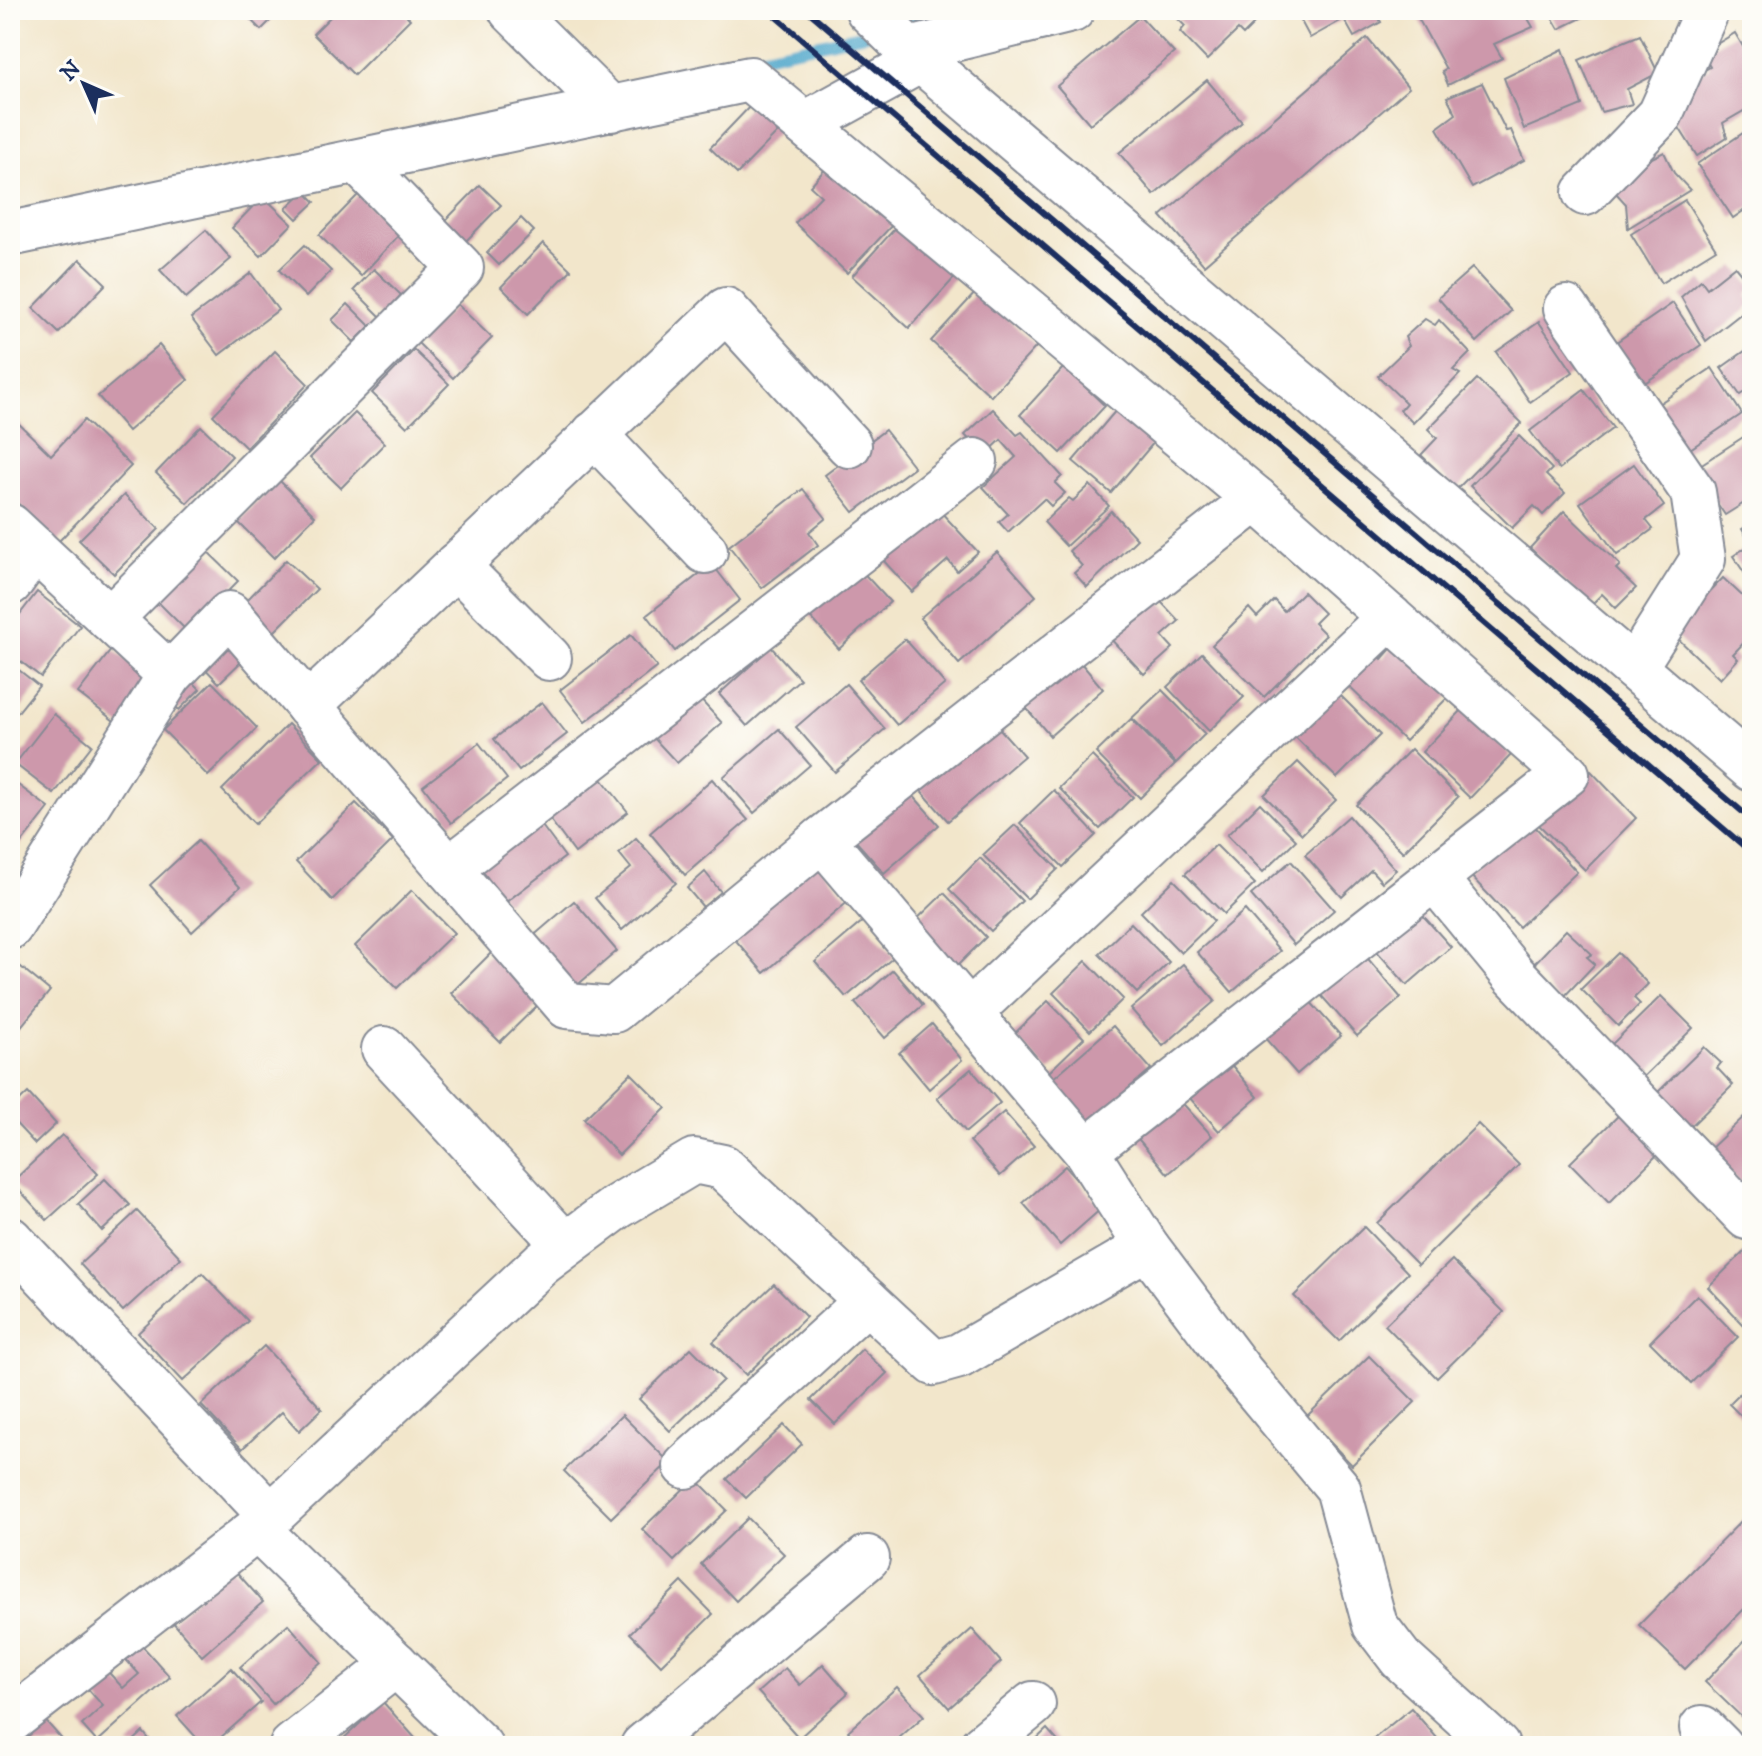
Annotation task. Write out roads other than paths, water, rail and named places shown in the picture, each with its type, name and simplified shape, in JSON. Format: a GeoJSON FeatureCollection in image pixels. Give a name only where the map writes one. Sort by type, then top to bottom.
{"type":"FeatureCollection","features":[{"type":"Feature","properties":{"kind":"street"},"geometry":{"type":"LineString","coordinates":[[511,10],[611,109]]}},
{"type":"Feature","properties":{"kind":"street"},"geometry":{"type":"LineString","coordinates":[[805,124],[896,36],[1072,10]]}},
{"type":"Feature","properties":{"kind":"street"},"geometry":{"type":"LineString","coordinates":[[1585,193],[1660,115],[1707,10]]}},
{"type":"Feature","properties":{"kind":"street"},"geometry":{"type":"LineString","coordinates":[[896,36],[1752,769]]}},
{"type":"Feature","properties":{"kind":"street"},"geometry":{"type":"LineString","coordinates":[[10,234],[750,79],[1256,499],[1567,774],[1436,880],[1086,1151]]}},
{"type":"Feature","properties":{"kind":"street"},"geometry":{"type":"LineString","coordinates":[[110,619],[461,268],[358,162]]}},
{"type":"Feature","properties":{"kind":"street"},"geometry":{"type":"LineString","coordinates":[[1566,308],[1693,492],[1703,559],[1634,668]]}},
{"type":"Feature","properties":{"kind":"street"},"geometry":{"type":"LineString","coordinates":[[308,706],[726,310],[849,445]]}},
{"type":"Feature","properties":{"kind":"street"},"geometry":{"type":"LineString","coordinates":[[594,434],[705,551]]}},
{"type":"Feature","properties":{"kind":"street"},"geometry":{"type":"LineString","coordinates":[[449,869],[975,461]]}},
{"type":"Feature","properties":{"kind":"street"},"geometry":{"type":"LineString","coordinates":[[14,912],[170,675],[229,614],[567,1006],[614,1010],[822,839],[1256,499]]}},
{"type":"Feature","properties":{"kind":"street"},"geometry":{"type":"LineString","coordinates":[[18,552],[110,619],[170,675]]}},
{"type":"Feature","properties":{"kind":"street"},"geometry":{"type":"LineString","coordinates":[[456,565],[549,658]]}},
{"type":"Feature","properties":{"kind":"street"},"geometry":{"type":"LineString","coordinates":[[969,1013],[1390,617]]}},
{"type":"Feature","properties":{"kind":"street"},"geometry":{"type":"LineString","coordinates":[[822,839],[1086,1151],[1147,1247],[1241,1372],[1338,1488],[1375,1625],[1401,1659],[1497,1746]]}},
{"type":"Feature","properties":{"kind":"street"},"geometry":{"type":"LineString","coordinates":[[1436,880],[1514,975],[1747,1217],[1752,1217]]}},
{"type":"Feature","properties":{"kind":"street"},"geometry":{"type":"LineString","coordinates":[[384,1049],[565,1245]]}},
{"type":"Feature","properties":{"kind":"street"},"geometry":{"type":"LineString","coordinates":[[10,1721],[264,1522],[542,1263],[617,1207],[694,1161],[723,1167],[934,1363],[959,1356],[1147,1247]]}},
{"type":"Feature","properties":{"kind":"street"},"geometry":{"type":"LineString","coordinates":[[10,1239],[264,1522],[396,1664],[480,1746]]}},
{"type":"Feature","properties":{"kind":"street"},"geometry":{"type":"LineString","coordinates":[[686,1466],[867,1301]]}},
{"type":"Feature","properties":{"kind":"street"},"geometry":{"type":"LineString","coordinates":[[643,1746],[867,1558]]}},
{"type":"Feature","properties":{"kind":"street"},"geometry":{"type":"LineString","coordinates":[[292,1746],[396,1664]]}},
{"type":"Feature","properties":{"kind":"street"},"geometry":{"type":"LineString","coordinates":[[982,1746],[1033,1704]]}},
{"type":"Feature","properties":{"kind":"waterway"},"geometry":{"type":"LineString","coordinates":[[901,27],[973,10]]}},
{"type":"Feature","properties":{"kind":"waterway"},"geometry":{"type":"LineString","coordinates":[[741,61],[875,32]]}},
{"type":"Feature","properties":{"kind":"railway"},"geometry":{"type":"LineString","coordinates":[[768,10],[1752,853]]}},
{"type":"Feature","properties":{"kind":"railway"},"geometry":{"type":"LineString","coordinates":[[807,10],[1752,820]]}}]}
